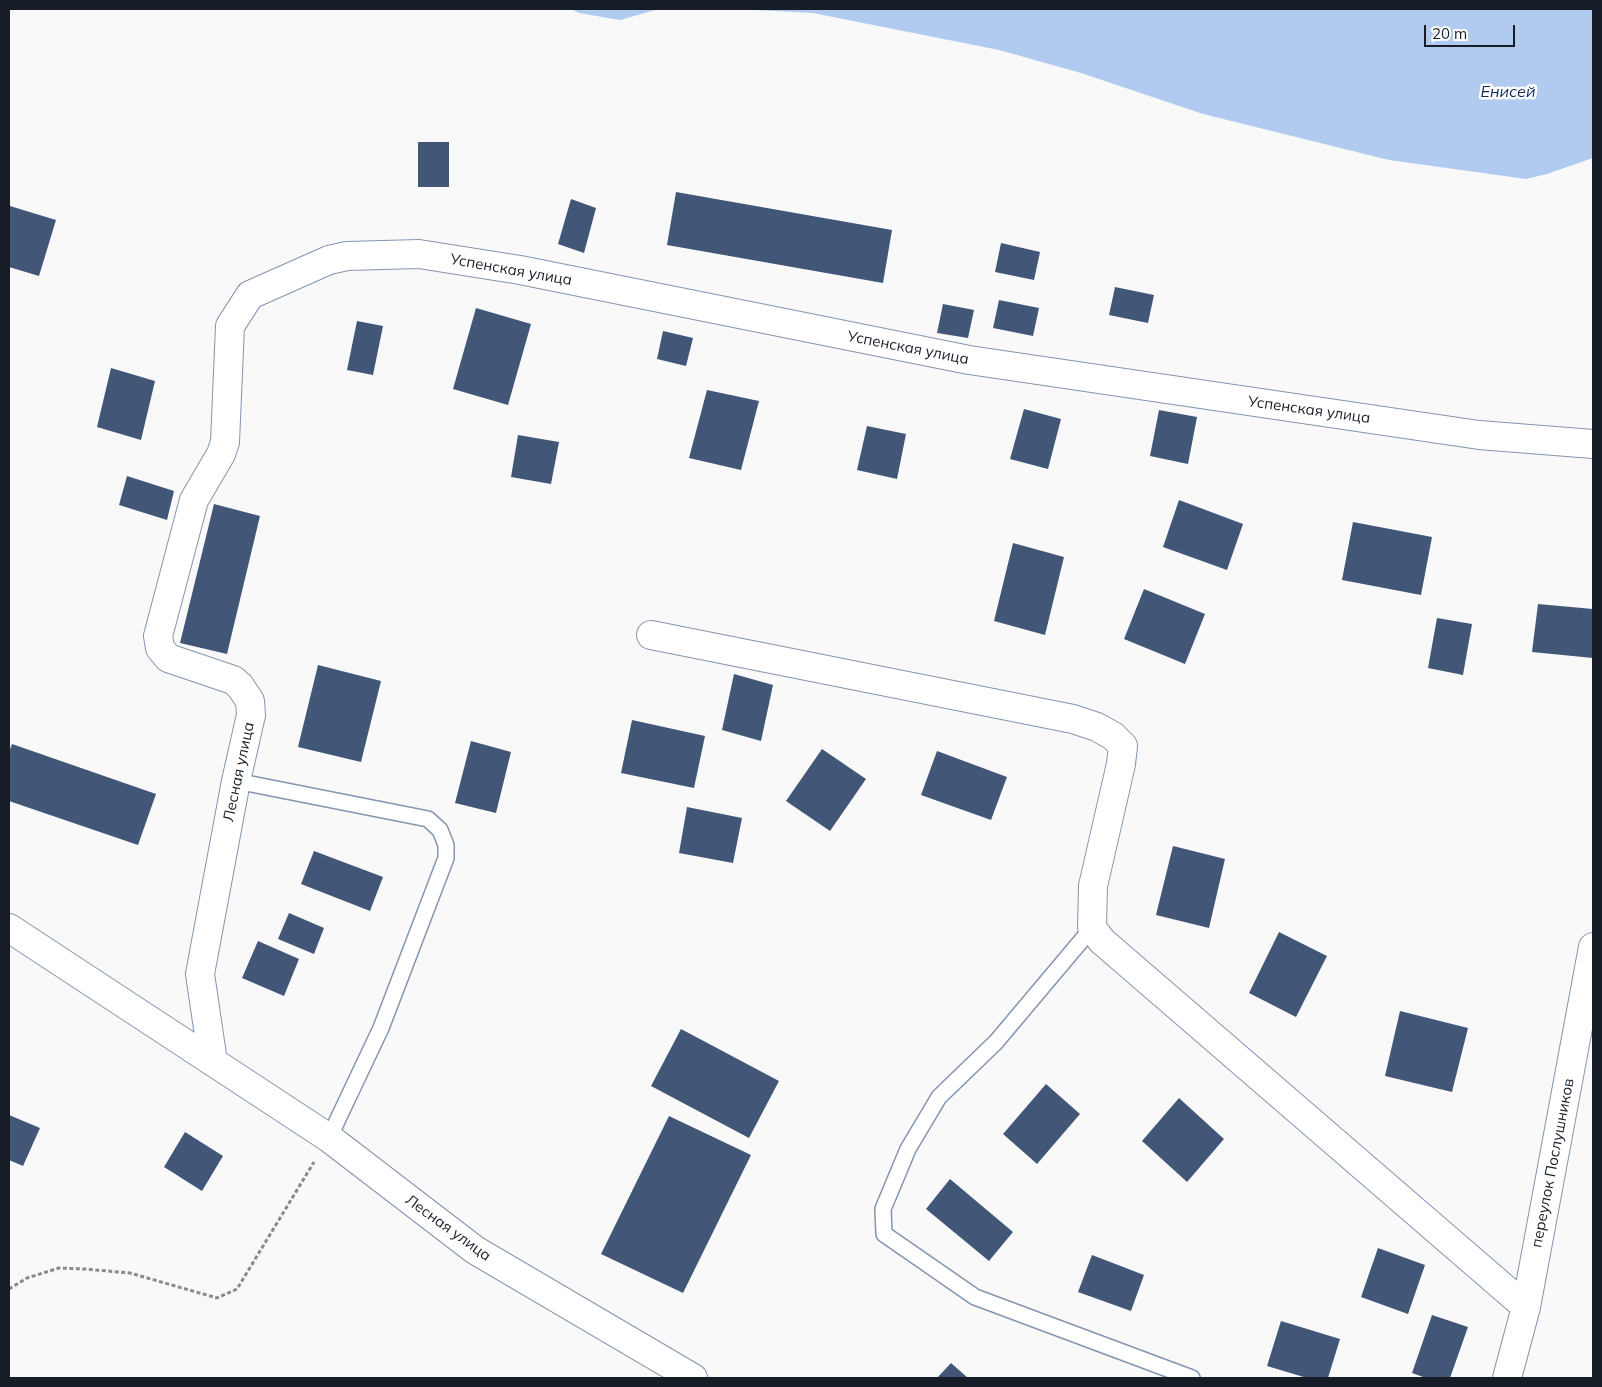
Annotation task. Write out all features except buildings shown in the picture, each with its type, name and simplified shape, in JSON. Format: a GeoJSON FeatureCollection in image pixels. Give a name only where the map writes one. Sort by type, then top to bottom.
{"type":"FeatureCollection","features":[{"type":"Feature","properties":{"kind":"street","name":"Успенская улица"},"geometry":{"type":"LineString","coordinates":[[241,309],[250,295],[329,260],[347,256],[419,254],[520,270],[969,360],[1479,435],[1593,444]]}},
{"type":"Feature","properties":{"kind":"street","name":"Лесная улица"},"geometry":{"type":"LineString","coordinates":[[213,1062],[200,974],[236,781],[251,715],[250,701],[240,686],[233,680],[168,658],[160,648],[158,636],[194,500],[221,454],[225,442],[230,326],[241,309]]}},
{"type":"Feature","properties":{"kind":"street"},"geometry":{"type":"LineString","coordinates":[[651,635],[1074,719],[1097,727],[1113,736],[1122,746],[1121,764],[1092,886],[1092,928],[1102,941],[1526,1307]]}},
{"type":"Feature","properties":{"kind":"street","name":"Лесная улица"},"geometry":{"type":"LineString","coordinates":[[9,928],[329,1138],[475,1250],[693,1378]]}},
{"type":"Feature","properties":{"kind":"street","name":"переулок Послушников"},"geometry":{"type":"LineString","coordinates":[[1507,1378],[1526,1307],[1593,947]]}},
{"type":"Feature","properties":{"kind":"lane"},"geometry":{"type":"LineString","coordinates":[[236,781],[428,819],[440,830],[446,844],[446,858],[381,1028],[329,1138]]}},
{"type":"Feature","properties":{"kind":"lane"},"geometry":{"type":"LineString","coordinates":[[1092,928],[996,1042],[939,1098],[904,1157],[884,1209],[884,1234],[975,1297],[1192,1378]]}},
{"type":"Feature","properties":{"kind":"path"},"geometry":{"type":"LineString","coordinates":[[9,1289],[27,1278],[58,1268],[130,1273],[217,1298],[237,1289],[329,1138]]}},
{"type":"Feature","properties":{"kind":"water"},"geometry":{"type":"Polygon","coordinates":[[[571,9],[659,9],[620,20],[579,13],[571,9]]]}},
{"type":"Feature","properties":{"kind":"water","name":"Енисей"},"geometry":{"type":"Polygon","coordinates":[[[734,9],[1593,9],[1593,158],[1547,174],[1526,179],[1389,160],[1203,114],[1081,73],[999,50],[813,13],[734,9]]]}}]}
